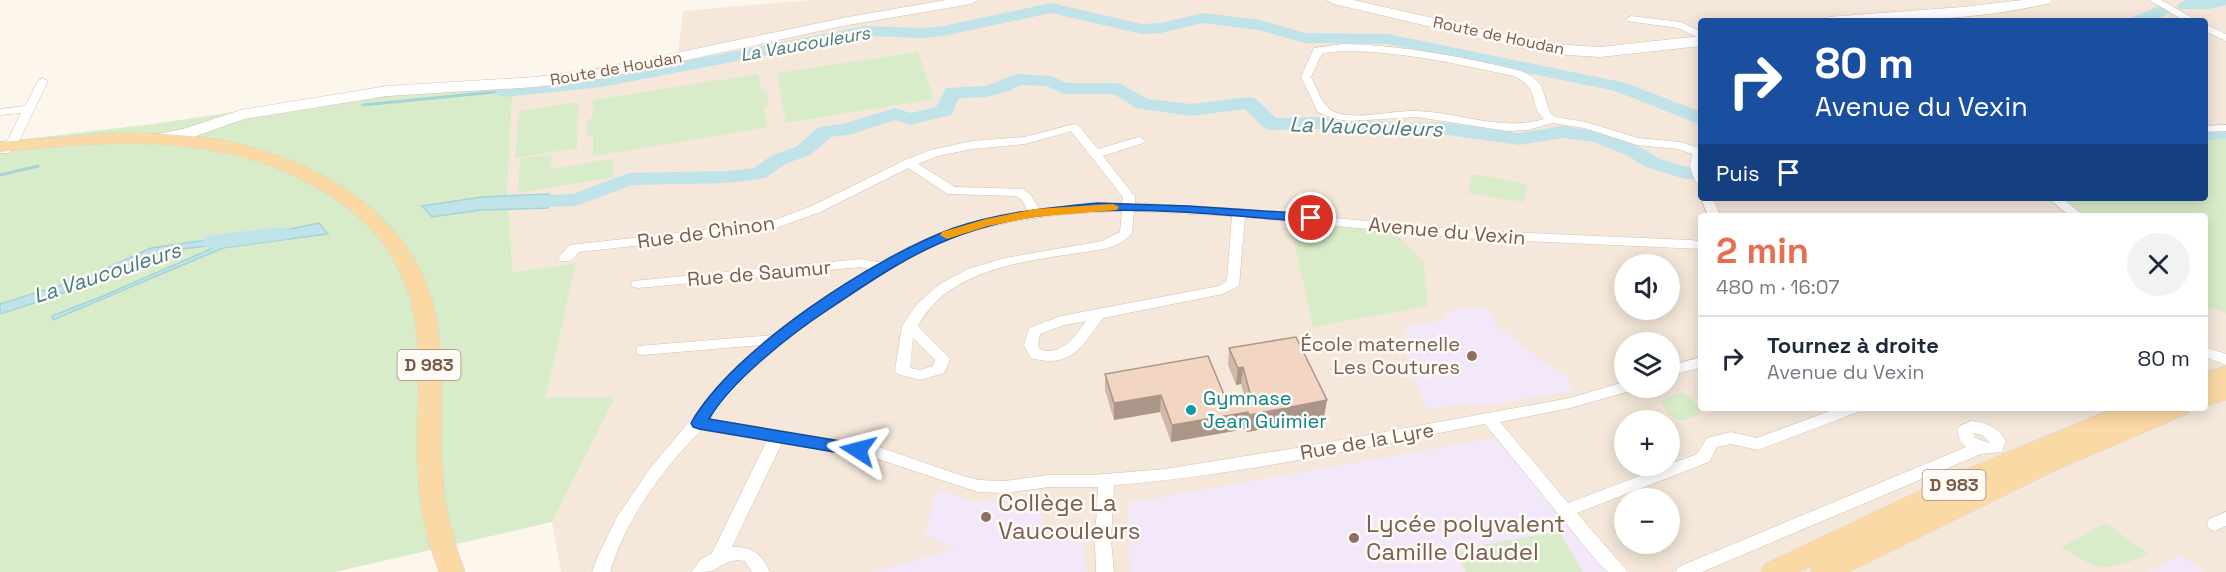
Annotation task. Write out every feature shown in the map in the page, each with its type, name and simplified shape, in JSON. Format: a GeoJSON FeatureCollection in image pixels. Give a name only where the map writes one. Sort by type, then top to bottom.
{"type":"FeatureCollection","features":[{"type":"Feature","properties":{"kind":"main road","name":"Route de Houdan"},"geometry":{"type":"LineString","coordinates":[[59,144],[113,146],[220,139],[249,153],[291,165],[335,190]]}},
{"type":"Feature","properties":{"kind":"main road","name":"Route de Houdan"},"geometry":{"type":"LineString","coordinates":[[3,148],[155,140],[190,141],[335,190]]}},
{"type":"Feature","properties":{"kind":"main road","name":"D 983"},"geometry":{"type":"LineString","coordinates":[[335,190],[370,215],[399,248],[414,275],[422,301],[429,354],[430,480],[438,529],[452,572]]}},
{"type":"Feature","properties":{"kind":"main road","name":"D 983"},"geometry":{"type":"LineString","coordinates":[[1774,572],[1964,481],[2131,411]]}},
{"type":"Feature","properties":{"kind":"main road"},"geometry":{"type":"LineString","coordinates":[[1824,572],[2035,468],[2172,411]]}},
{"type":"Feature","properties":{"kind":"street","name":"Route de Houdan"},"geometry":{"type":"LineString","coordinates":[[190,141],[228,118],[257,112],[387,91],[535,82],[594,75],[848,21],[971,0]]}},
{"type":"Feature","properties":{"kind":"street","name":"Route de Houdan"},"geometry":{"type":"LineString","coordinates":[[1334,0],[1521,43],[1567,50],[1600,52],[1698,38]]}},
{"type":"Feature","properties":{"kind":"street"},"geometry":{"type":"LineString","coordinates":[[1851,18],[1987,11],[2045,0]]}},
{"type":"Feature","properties":{"kind":"street"},"geometry":{"type":"LineString","coordinates":[[2154,0],[2187,18]]}},
{"type":"Feature","properties":{"kind":"street"},"geometry":{"type":"LineString","coordinates":[[1631,19],[1681,26],[1698,36]]}},
{"type":"Feature","properties":{"kind":"street"},"geometry":{"type":"LineString","coordinates":[[2208,29],[2226,38]]}},
{"type":"Feature","properties":{"kind":"street"},"geometry":{"type":"LineString","coordinates":[[1552,120],[1545,114],[1537,87],[1529,79],[1517,74],[1394,50],[1332,48],[1318,50],[1306,77],[1322,110],[1335,116],[1350,118],[1417,114],[1507,128],[1528,127],[1552,120],[1586,125],[1637,141],[1698,150]]}},
{"type":"Feature","properties":{"kind":"street"},"geometry":{"type":"LineString","coordinates":[[3,148],[29,109],[43,81]]}},
{"type":"Feature","properties":{"kind":"street"},"geometry":{"type":"LineString","coordinates":[[0,112],[29,109]]}},
{"type":"Feature","properties":{"kind":"street","name":"Route de Houdan"},"geometry":{"type":"LineString","coordinates":[[220,139],[233,121],[257,112]]}},
{"type":"Feature","properties":{"kind":"street","name":"Rue de Chinon"},"geometry":{"type":"LineString","coordinates":[[565,258],[574,248],[768,227],[816,209],[909,163],[935,153],[972,145],[1024,141],[1074,127],[1095,154]]}},
{"type":"Feature","properties":{"kind":"street"},"geometry":{"type":"LineString","coordinates":[[2208,129],[2226,128]]}},
{"type":"Feature","properties":{"kind":"street"},"geometry":{"type":"LineString","coordinates":[[909,326],[912,319],[937,291],[967,273],[994,264],[1104,245],[1117,240],[1126,233],[1129,197],[1095,154],[1139,141]]}},
{"type":"Feature","properties":{"kind":"street"},"geometry":{"type":"LineString","coordinates":[[1698,155],[1696,166],[1698,172]]}},
{"type":"Feature","properties":{"kind":"street"},"geometry":{"type":"LineString","coordinates":[[909,163],[952,190],[1019,192],[1028,198],[1035,213]]}},
{"type":"Feature","properties":{"kind":"street"},"geometry":{"type":"LineString","coordinates":[[2058,201],[2074,213]]}},
{"type":"Feature","properties":{"kind":"street","name":"Avenue du Vexin"},"geometry":{"type":"LineString","coordinates":[[601,572],[617,535],[653,477],[682,439],[699,423],[709,406],[740,373],[808,316],[881,267],[958,231],[1035,213],[1097,207],[1239,213],[1442,232],[1697,242]]}},
{"type":"Feature","properties":{"kind":"street"},"geometry":{"type":"LineString","coordinates":[[1098,314],[1071,350],[1062,356],[1047,358],[1036,354],[1031,345],[1034,331],[1061,321],[1224,290],[1234,283],[1239,213]]}},
{"type":"Feature","properties":{"kind":"street","name":"Rue de Saumur"},"geometry":{"type":"LineString","coordinates":[[638,284],[861,263],[881,267]]}},
{"type":"Feature","properties":{"kind":"street"},"geometry":{"type":"LineString","coordinates":[[643,350],[778,339]]}},
{"type":"Feature","properties":{"kind":"street"},"geometry":{"type":"LineString","coordinates":[[2208,353],[2226,360]]}},
{"type":"Feature","properties":{"kind":"street"},"geometry":{"type":"LineString","coordinates":[[1680,368],[1698,363]]}},
{"type":"Feature","properties":{"kind":"street","name":"Rue de la Lyre"},"geometry":{"type":"LineString","coordinates":[[699,423],[776,438],[879,453],[958,481],[978,486],[1005,487],[1049,481],[1106,480],[1165,475],[1489,419],[1570,403],[1614,390]]}},
{"type":"Feature","properties":{"kind":"street"},"geometry":{"type":"LineString","coordinates":[[1564,511],[1703,458],[1712,442],[1731,438],[1758,444],[1845,411]]}},
{"type":"Feature","properties":{"kind":"street"},"geometry":{"type":"LineString","coordinates":[[1489,419],[1564,511],[1619,572]]}},
{"type":"Feature","properties":{"kind":"street"},"geometry":{"type":"LineString","coordinates":[[719,556],[776,438]]}},
{"type":"Feature","properties":{"kind":"street"},"geometry":{"type":"LineString","coordinates":[[1684,572],[1979,448]]}},
{"type":"Feature","properties":{"kind":"street"},"geometry":{"type":"LineString","coordinates":[[1105,572],[1103,541],[1106,480]]}},
{"type":"Feature","properties":{"kind":"street"},"geometry":{"type":"LineString","coordinates":[[700,572],[710,561],[719,556],[742,553],[758,562],[761,572]]}},
{"type":"Feature","properties":{"kind":"shaded area"},"geometry":{"type":"Polygon","coordinates":[[[811,0],[2226,0],[2226,572],[561,572],[552,522],[614,397],[546,399],[576,263],[513,272],[507,197],[513,80],[678,54],[683,11],[811,0]]]}},
{"type":"Feature","properties":{"kind":"shaded area","name":"École maternelle Les Coutures"},"geometry":{"type":"Polygon","coordinates":[[[1483,306],[1499,327],[1546,364],[1569,377],[1571,392],[1487,405],[1457,405],[1427,410],[1404,349],[1407,326],[1445,320],[1447,311],[1483,306]]]}},
{"type":"Feature","properties":{"kind":"shaded area","name":"Lycée polyvalent Camille Claudel"},"geometry":{"type":"Polygon","coordinates":[[[1495,438],[1608,572],[1130,572],[1127,503],[1495,438]]]}},
{"type":"Feature","properties":{"kind":"shaded area","name":"Collège La Vaucouleurs"},"geometry":{"type":"Polygon","coordinates":[[[937,489],[974,502],[1036,501],[1048,536],[1082,533],[1087,572],[873,572],[955,549],[925,534],[937,489]]]}},
{"type":"Feature","properties":{"kind":"shaded area"},"geometry":{"type":"Polygon","coordinates":[[[2181,554],[2205,572],[2148,572],[2181,554]]]}},
{"type":"Feature","properties":{"kind":"green space"},"geometry":{"type":"Polygon","coordinates":[[[918,52],[934,99],[786,123],[777,73],[918,52]]]}},
{"type":"Feature","properties":{"kind":"green space"},"geometry":{"type":"Polygon","coordinates":[[[758,74],[762,91],[767,91],[769,106],[764,107],[768,127],[593,156],[593,135],[587,136],[587,120],[592,118],[593,100],[758,74]]]}},
{"type":"Feature","properties":{"kind":"green space"},"geometry":{"type":"Polygon","coordinates":[[[513,80],[507,197],[513,272],[576,263],[546,398],[615,397],[552,522],[335,572],[0,572],[0,142],[153,124],[294,103],[513,80]]]}},
{"type":"Feature","properties":{"kind":"green space"},"geometry":{"type":"Polygon","coordinates":[[[578,102],[577,148],[515,158],[519,111],[578,102]]]}},
{"type":"Feature","properties":{"kind":"green space"},"geometry":{"type":"Polygon","coordinates":[[[2226,134],[2226,313],[2208,307],[2208,213],[2081,213],[2066,201],[2208,201],[2208,135],[2226,134]]]}},
{"type":"Feature","properties":{"kind":"green space"},"geometry":{"type":"Polygon","coordinates":[[[552,154],[551,169],[613,159],[614,177],[518,193],[520,159],[552,154]]]}},
{"type":"Feature","properties":{"kind":"green space"},"geometry":{"type":"Polygon","coordinates":[[[1472,174],[1527,184],[1524,202],[1468,193],[1472,174]]]}},
{"type":"Feature","properties":{"kind":"green space"},"geometry":{"type":"Polygon","coordinates":[[[1290,223],[1393,231],[1424,263],[1427,306],[1313,327],[1290,223]]]}},
{"type":"Feature","properties":{"kind":"green space"},"geometry":{"type":"Polygon","coordinates":[[[1681,392],[1688,395],[1698,407],[1698,411],[1702,412],[1686,420],[1680,420],[1680,410],[1666,410],[1661,401],[1668,398],[1680,398],[1681,392]]]}},
{"type":"Feature","properties":{"kind":"green space"},"geometry":{"type":"Polygon","coordinates":[[[2106,523],[2148,555],[2111,567],[2102,567],[2085,561],[2061,547],[2106,523]]]}},
{"type":"Feature","properties":{"kind":"green space"},"geometry":{"type":"Polygon","coordinates":[[[1559,531],[1583,572],[1466,572],[1455,550],[1559,531]]]}},
{"type":"Feature","properties":{"kind":"water"},"geometry":{"type":"Polygon","coordinates":[[[548,194],[555,198],[548,208],[481,210],[432,217],[422,206],[482,197],[548,194]]]}},
{"type":"Feature","properties":{"kind":"water"},"geometry":{"type":"Polygon","coordinates":[[[319,223],[328,234],[223,248],[53,320],[52,316],[222,244],[147,256],[53,297],[0,314],[0,304],[87,277],[151,248],[243,235],[242,239],[319,223]]]}},
{"type":"Feature","properties":{"kind":"building"},"geometry":{"type":"Polygon","coordinates":[[[1296,337],[1327,400],[1249,415],[1248,412],[1172,425],[1161,395],[1114,403],[1105,374],[1208,356],[1225,397],[1250,393],[1243,367],[1238,368],[1229,348],[1296,337]]]}},
{"type":"Feature","properties":{"kind":"waterway","name":"La Vaucouleurs"},"geometry":{"type":"LineString","coordinates":[[2185,5],[2209,4],[2224,0]]}},
{"type":"Feature","properties":{"kind":"waterway","name":"La Vaucouleurs"},"geometry":{"type":"LineString","coordinates":[[504,91],[602,82],[866,31],[924,33],[943,31],[1051,8],[1142,29],[1161,28],[1203,18],[1260,25],[1305,38],[1388,39],[1620,87],[1698,118]]}},
{"type":"Feature","properties":{"kind":"waterway","name":"La Vaucouleurs"},"geometry":{"type":"LineString","coordinates":[[2145,18],[2166,8]]}},
{"type":"Feature","properties":{"kind":"waterway","name":"La Vaucouleurs"},"geometry":{"type":"LineString","coordinates":[[522,202],[576,200],[629,179],[728,177],[760,173],[778,160],[803,151],[826,131],[845,130],[895,114],[910,119],[944,111],[953,92],[986,92],[1009,84],[1016,79],[1051,81],[1063,88],[1118,89],[1143,104],[1191,110],[1249,103],[1271,124],[1324,123],[1403,129],[1441,128],[1519,139],[1563,132],[1598,137],[1635,152],[1653,163],[1685,173],[1698,174]]}},
{"type":"Feature","properties":{"kind":"waterway"},"geometry":{"type":"LineString","coordinates":[[363,105],[504,91]]}},
{"type":"Feature","properties":{"kind":"waterway","name":"La Vaucouleurs"},"geometry":{"type":"LineString","coordinates":[[2208,134],[2226,133]]}},
{"type":"Feature","properties":{"kind":"waterway"},"geometry":{"type":"LineString","coordinates":[[0,175],[38,166]]}},
{"type":"Feature","properties":{"kind":"waterway","name":"La Vaucouleurs"},"geometry":{"type":"LineString","coordinates":[[213,242],[281,234]]}},
{"type":"Feature","properties":{"kind":"slow traffic"},"geometry":{"type":"LineString","coordinates":[[947,235],[986,223],[1035,213],[1113,207]]}},
{"type":"Feature","properties":{"kind":"place","name":"École maternelle Les Coutures"},"geometry":{"type":"Point","coordinates":[1472,356]}},
{"type":"Feature","properties":{"kind":"place","name":"Gymnase Jean Guimier"},"geometry":{"type":"Point","coordinates":[1191,410]}},
{"type":"Feature","properties":{"kind":"place","name":"Collège La Vaucouleurs"},"geometry":{"type":"Point","coordinates":[986,517]}},
{"type":"Feature","properties":{"kind":"place","name":"Lycée polyvalent Camille Claudel"},"geometry":{"type":"Point","coordinates":[1354,538]}},
{"type":"Feature","properties":{"kind":"route"},"geometry":{"type":"LineString","coordinates":[[858,450],[776,438],[699,423],[709,406],[740,373],[799,322],[895,259],[940,237],[986,223],[1035,213],[1097,207],[1311,218]]}}]}
